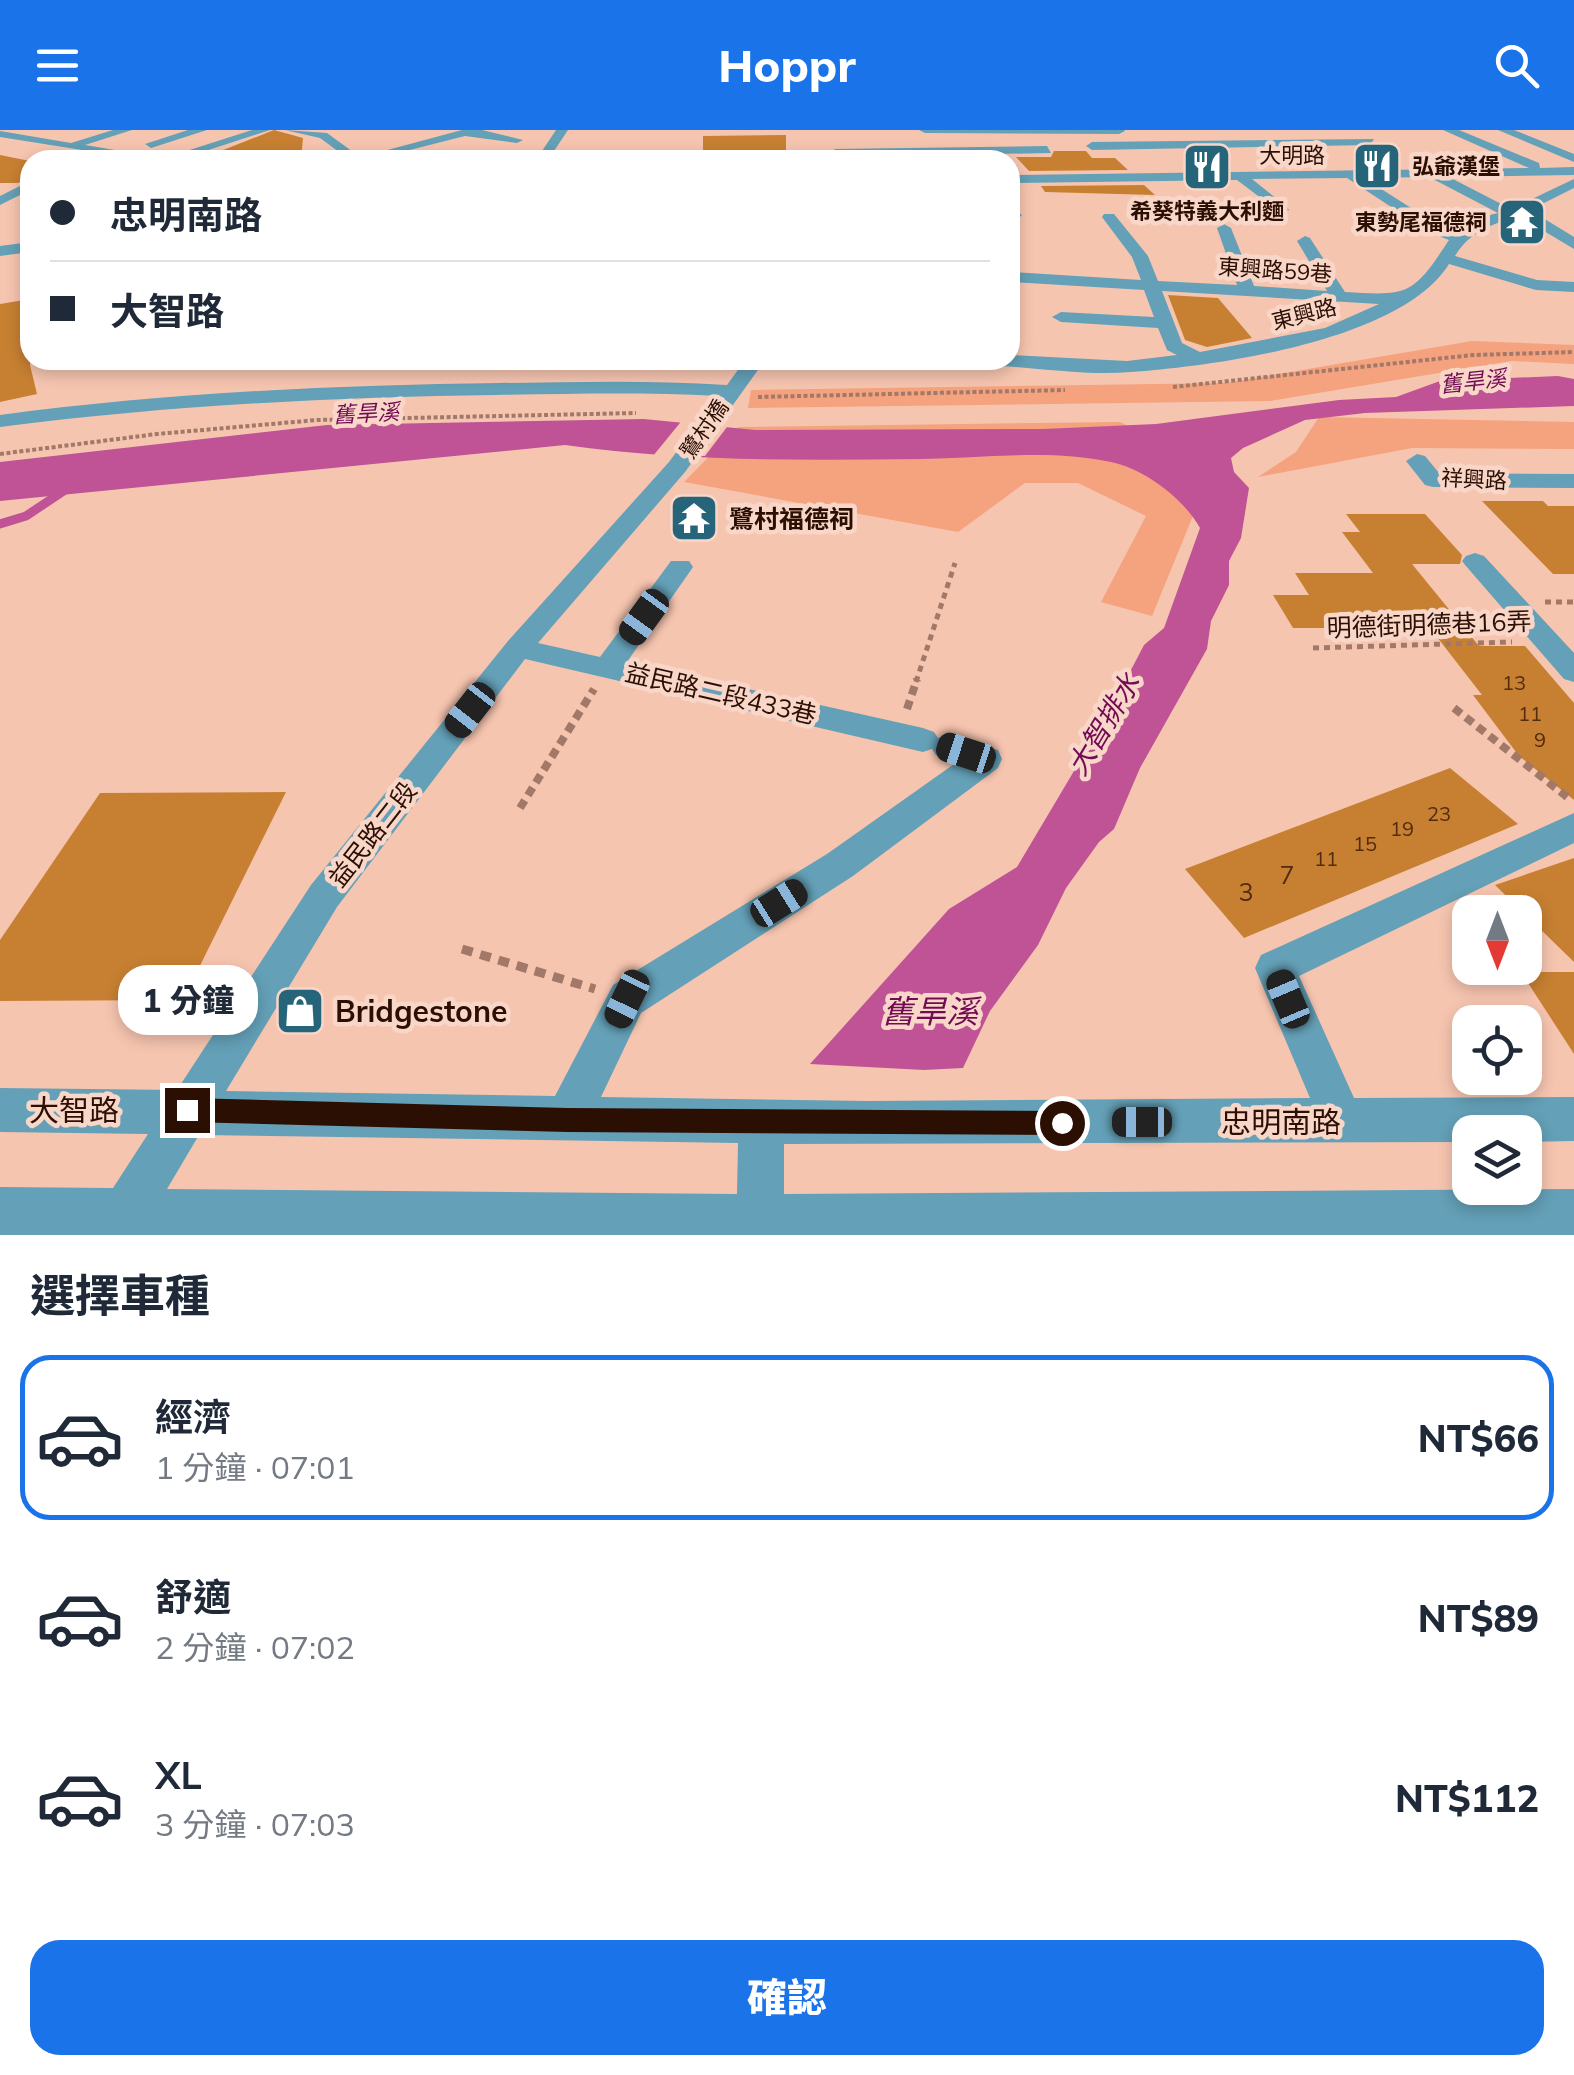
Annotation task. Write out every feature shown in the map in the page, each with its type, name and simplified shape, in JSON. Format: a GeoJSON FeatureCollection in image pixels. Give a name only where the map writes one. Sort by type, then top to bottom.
{"type":"FeatureCollection","features":[{"type":"Feature","properties":{"kind":"street"},"geometry":{"type":"LineString","coordinates":[[68,146],[126,130]]}},
{"type":"Feature","properties":{"kind":"street"},"geometry":{"type":"LineString","coordinates":[[151,144],[201,130]]}},
{"type":"Feature","properties":{"kind":"street"},"geometry":{"type":"LineString","coordinates":[[196,150],[264,130]]}},
{"type":"Feature","properties":{"kind":"street"},"geometry":{"type":"LineString","coordinates":[[291,130],[323,136],[343,150]]}},
{"type":"Feature","properties":{"kind":"street"},"geometry":{"type":"LineString","coordinates":[[384,149],[411,130]]}},
{"type":"Feature","properties":{"kind":"street"},"geometry":{"type":"LineString","coordinates":[[925,130],[1130,130]]}},
{"type":"Feature","properties":{"kind":"street"},"geometry":{"type":"LineString","coordinates":[[1078,130],[1113,173],[1112,178],[1090,183],[1082,198]]}},
{"type":"Feature","properties":{"kind":"street"},"geometry":{"type":"LineString","coordinates":[[1148,130],[1192,130]]}},
{"type":"Feature","properties":{"kind":"street"},"geometry":{"type":"LineString","coordinates":[[1349,130],[1386,149]]}},
{"type":"Feature","properties":{"kind":"street"},"geometry":{"type":"LineString","coordinates":[[1449,130],[1546,172]]}},
{"type":"Feature","properties":{"kind":"street"},"geometry":{"type":"LineString","coordinates":[[1504,130],[1574,158]]}},
{"type":"Feature","properties":{"kind":"street"},"geometry":{"type":"LineString","coordinates":[[384,149],[471,131],[517,140]]}},
{"type":"Feature","properties":{"kind":"street"},"geometry":{"type":"LineString","coordinates":[[0,134],[92,150]]}},
{"type":"Feature","properties":{"kind":"street"},"geometry":{"type":"LineString","coordinates":[[1077,149],[1370,142]]}},
{"type":"Feature","properties":{"kind":"street"},"geometry":{"type":"LineString","coordinates":[[1020,150],[1059,150]]}},
{"type":"Feature","properties":{"kind":"street"},"geometry":{"type":"LineString","coordinates":[[1401,157],[1574,244]]}},
{"type":"Feature","properties":{"kind":"street","name":"大明路"},"geometry":{"type":"LineString","coordinates":[[1020,180],[1574,172]]}},
{"type":"Feature","properties":{"kind":"street"},"geometry":{"type":"LineString","coordinates":[[1351,175],[1436,230],[1458,238],[1486,220],[1515,212],[1574,183]]}},
{"type":"Feature","properties":{"kind":"street"},"geometry":{"type":"LineString","coordinates":[[1240,176],[1284,203]]}},
{"type":"Feature","properties":{"kind":"street"},"geometry":{"type":"LineString","coordinates":[[1544,199],[1574,206]]}},
{"type":"Feature","properties":{"kind":"street"},"geometry":{"type":"LineString","coordinates":[[1109,216],[1140,256],[1174,346],[1200,359]]}},
{"type":"Feature","properties":{"kind":"street"},"geometry":{"type":"LineString","coordinates":[[1224,228],[1248,292]]}},
{"type":"Feature","properties":{"kind":"street","name":"東興路"},"geometry":{"type":"LineString","coordinates":[[1020,361],[1127,367],[1200,359],[1330,332],[1400,300],[1431,280],[1458,238]]}},
{"type":"Feature","properties":{"kind":"street"},"geometry":{"type":"LineString","coordinates":[[1305,241],[1340,298]]}},
{"type":"Feature","properties":{"kind":"street"},"geometry":{"type":"LineString","coordinates":[[1446,258],[1536,284],[1574,287]]}},
{"type":"Feature","properties":{"kind":"street","name":"東興路59巷"},"geometry":{"type":"LineString","coordinates":[[1020,277],[1400,300]]}},
{"type":"Feature","properties":{"kind":"street"},"geometry":{"type":"LineString","coordinates":[[1062,317],[1166,323]]}},
{"type":"Feature","properties":{"kind":"street"},"geometry":{"type":"LineString","coordinates":[[0,422],[61,411],[206,398],[526,387],[730,391],[747,370]]}},
{"type":"Feature","properties":{"kind":"street","name":"鷺村橋"},"geometry":{"type":"LineString","coordinates":[[677,467],[730,391]]}},
{"type":"Feature","properties":{"kind":"street","name":"祥興路"},"geometry":{"type":"LineString","coordinates":[[1574,462],[1418,460],[1433,480],[1574,481]]}},
{"type":"Feature","properties":{"kind":"street","name":"益民路二段"},"geometry":{"type":"LineString","coordinates":[[127,1228],[187,1110],[324,896],[518,648],[677,467]]}},
{"type":"Feature","properties":{"kind":"street"},"geometry":{"type":"LineString","coordinates":[[1475,561],[1574,672]]}},
{"type":"Feature","properties":{"kind":"street"},"geometry":{"type":"LineString","coordinates":[[608,666],[680,567]]}},
{"type":"Feature","properties":{"kind":"street","name":"益民路二段433巷"},"geometry":{"type":"LineString","coordinates":[[518,648],[923,741],[986,760],[840,865],[627,999]]}},
{"type":"Feature","properties":{"kind":"street"},"geometry":{"type":"LineString","coordinates":[[1342,1122],[1275,968],[1574,827]]}},
{"type":"Feature","properties":{"kind":"street"},"geometry":{"type":"LineString","coordinates":[[568,1120],[627,999]]}},
{"type":"Feature","properties":{"kind":"street","name":"大智路"},"geometry":{"type":"LineString","coordinates":[[0,1110],[187,1110],[568,1120]]}},
{"type":"Feature","properties":{"kind":"street","name":"忠明南路"},"geometry":{"type":"LineString","coordinates":[[568,1120],[1574,1119]]}},
{"type":"Feature","properties":{"kind":"street"},"geometry":{"type":"LineString","coordinates":[[759,1229],[762,1121]]}},
{"type":"Feature","properties":{"kind":"street"},"geometry":{"type":"LineString","coordinates":[[0,1212],[127,1228],[759,1229],[1408,1228],[1574,1214]]}},
{"type":"Feature","properties":{"kind":"path"},"geometry":{"type":"LineString","coordinates":[[0,454],[316,420],[650,413]]}},
{"type":"Feature","properties":{"kind":"path"},"geometry":{"type":"LineString","coordinates":[[923,741],[955,563]]}},
{"type":"Feature","properties":{"kind":"path","name":"明德街明德巷16弄"},"geometry":{"type":"LineString","coordinates":[[1313,648],[1546,641]]}},
{"type":"Feature","properties":{"kind":"path"},"geometry":{"type":"LineString","coordinates":[[520,808],[608,666]]}},
{"type":"Feature","properties":{"kind":"path"},"geometry":{"type":"LineString","coordinates":[[1454,708],[1574,803]]}},
{"type":"Feature","properties":{"kind":"path"},"geometry":{"type":"LineString","coordinates":[[462,949],[627,999]]}},
{"type":"Feature","properties":{"kind":"shaded area"},"geometry":{"type":"Polygon","coordinates":[[[1472,341],[1574,345],[1574,364],[1511,361],[1270,401],[748,408],[751,390],[1226,383],[1472,341]]]}},
{"type":"Feature","properties":{"kind":"shaded area"},"geometry":{"type":"Polygon","coordinates":[[[1319,417],[1574,422],[1574,449],[1412,448],[1258,477],[1296,452],[1319,417]]]}},
{"type":"Feature","properties":{"kind":"shaded area"},"geometry":{"type":"Polygon","coordinates":[[[1120,422],[1192,458],[1195,511],[1152,616],[1101,602],[1146,516],[1078,483],[1025,483],[958,532],[684,482],[738,427],[1120,422]]]}},
{"type":"Feature","properties":{"kind":"water","name":"舊旱溪"},"geometry":{"type":"Polygon","coordinates":[[[1558,376],[1574,379],[1574,406],[1365,413],[1305,420],[1243,448],[1231,458],[1234,472],[1249,488],[1241,538],[1229,561],[1229,585],[1211,621],[1207,649],[1140,768],[1114,829],[1099,842],[1066,888],[1038,945],[990,1011],[963,1068],[924,1070],[810,1064],[949,909],[1017,867],[1144,645],[1164,628],[1200,528],[1184,506],[1150,478],[1111,462],[1064,456],[743,459],[565,445],[0,501],[0,462],[327,425],[644,419],[755,430],[1043,429],[1156,424],[1339,400],[1396,397],[1440,381],[1558,376]]]}},
{"type":"Feature","properties":{"kind":"pier"},"geometry":{"type":"Polygon","coordinates":[[[684,418],[730,423],[705,456],[653,456],[684,418]]]}},
{"type":"Feature","properties":{"kind":"building"},"geometry":{"type":"Polygon","coordinates":[[[274,130],[303,138],[302,150],[223,150],[274,130]]]}},
{"type":"Feature","properties":{"kind":"building"},"geometry":{"type":"Polygon","coordinates":[[[786,135],[786,150],[703,150],[703,136],[786,135]]]}},
{"type":"Feature","properties":{"kind":"building"},"geometry":{"type":"Polygon","coordinates":[[[1054,151],[1086,151],[1092,158],[1115,158],[1128,170],[1029,171],[1020,161],[1020,157],[1051,157],[1054,151]]]}},
{"type":"Feature","properties":{"kind":"building"},"geometry":{"type":"Polygon","coordinates":[[[0,155],[20,159],[20,182],[0,183],[0,155]]]}},
{"type":"Feature","properties":{"kind":"building"},"geometry":{"type":"Polygon","coordinates":[[[1144,185],[1155,195],[1045,192],[1041,186],[1144,185]]]}},
{"type":"Feature","properties":{"kind":"building"},"geometry":{"type":"Polygon","coordinates":[[[1168,295],[1218,298],[1252,338],[1207,347],[1185,340],[1168,295]]]}},
{"type":"Feature","properties":{"kind":"building"},"geometry":{"type":"Polygon","coordinates":[[[20,301],[20,370],[31,370],[37,394],[0,402],[0,304],[20,301]]]}},
{"type":"Feature","properties":{"kind":"building"},"geometry":{"type":"Polygon","coordinates":[[[1482,501],[1543,501],[1548,506],[1574,506],[1574,574],[1553,574],[1482,501]]]}},
{"type":"Feature","properties":{"kind":"building"},"geometry":{"type":"Polygon","coordinates":[[[1346,514],[1425,514],[1462,555],[1460,564],[1412,564],[1479,646],[1525,646],[1574,703],[1574,800],[1519,756],[1473,695],[1482,695],[1430,628],[1293,628],[1273,595],[1309,595],[1295,573],[1373,573],[1342,532],[1360,532],[1346,514]]]}},
{"type":"Feature","properties":{"kind":"building"},"geometry":{"type":"Polygon","coordinates":[[[1450,768],[1518,824],[1244,938],[1185,869],[1450,768]]]}},
{"type":"Feature","properties":{"kind":"building"},"geometry":{"type":"Polygon","coordinates":[[[286,792],[183,1000],[0,1001],[0,940],[100,793],[286,792]]]}},
{"type":"Feature","properties":{"kind":"building"},"geometry":{"type":"Polygon","coordinates":[[[1574,858],[1574,962],[1542,931],[1542,895],[1505,895],[1495,885],[1574,858]]]}},
{"type":"Feature","properties":{"kind":"building"},"geometry":{"type":"Polygon","coordinates":[[[1542,972],[1574,972],[1574,1054],[1529,985],[1542,985],[1542,972]]]}},
{"type":"Feature","properties":{"kind":"waterway"},"geometry":{"type":"LineString","coordinates":[[0,524],[26,516],[65,490]]}},
{"type":"Feature","properties":{"kind":"place","name":"弘爺漢堡"},"geometry":{"type":"Point","coordinates":[1377,166]}},
{"type":"Feature","properties":{"kind":"place","name":"希葵特義大利麵"},"geometry":{"type":"Point","coordinates":[1207,167]}},
{"type":"Feature","properties":{"kind":"place","name":"東勢尾福德祠"},"geometry":{"type":"Point","coordinates":[1522,222]}},
{"type":"Feature","properties":{"kind":"place","name":"鷺村福德祠"},"geometry":{"type":"Point","coordinates":[694,518]}},
{"type":"Feature","properties":{"kind":"place","name":"Bridgestone"},"geometry":{"type":"Point","coordinates":[300,1011]}},
{"type":"Feature","properties":{"kind":"route"},"geometry":{"type":"LineString","coordinates":[[187,1110],[568,1120],[1062,1123]]}},
{"type":"Feature","properties":{"kind":"water label","name":"大智排水"},"geometry":{"type":"Point","coordinates":[1103,724]}}]}
